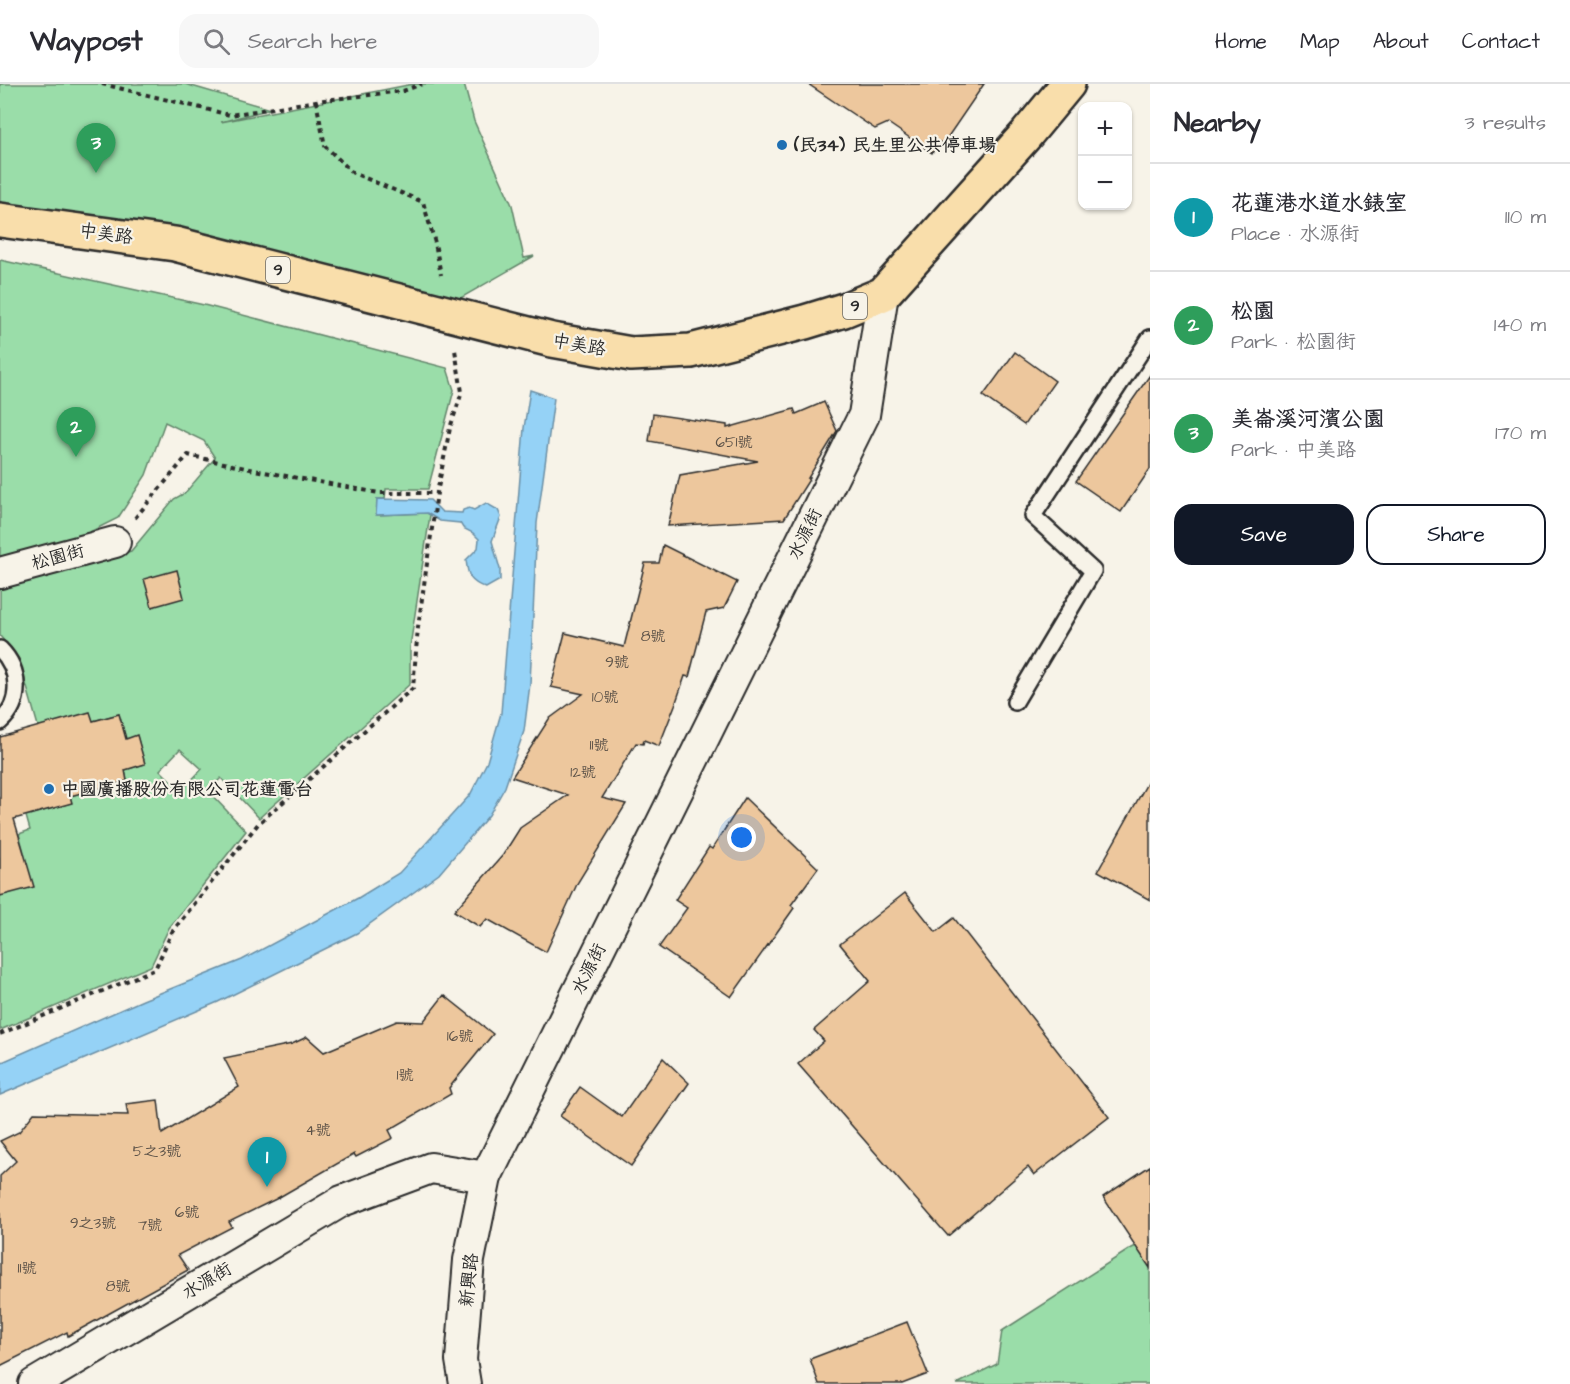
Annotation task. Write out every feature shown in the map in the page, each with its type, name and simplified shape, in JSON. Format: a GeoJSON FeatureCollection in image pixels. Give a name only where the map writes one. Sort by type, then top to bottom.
{"type":"FeatureCollection","features":[{"type":"Feature","properties":{"kind":"main road","name":"中美路"},"geometry":{"type":"LineString","coordinates":[[0,220],[175,244],[552,340],[631,354],[691,351],[805,322],[844,310],[883,294],[1025,136],[1068,84]]}},
{"type":"Feature","properties":{"kind":"street","name":"水源街"},"geometry":{"type":"LineString","coordinates":[[34,1384],[342,1201],[431,1168],[486,1177],[864,415],[883,294]]}},
{"type":"Feature","properties":{"kind":"street","name":"松園街"},"geometry":{"type":"LineString","coordinates":[[0,573],[116,542]]}},
{"type":"Feature","properties":{"kind":"street","name":"新興路"},"geometry":{"type":"LineString","coordinates":[[465,1384],[461,1360],[470,1260],[486,1177]]}},
{"type":"Feature","properties":{"kind":"lane"},"geometry":{"type":"LineString","coordinates":[[1015,702],[1092,571],[1033,516],[1150,338]]}},
{"type":"Feature","properties":{"kind":"lane"},"geometry":{"type":"LineString","coordinates":[[0,649],[8,657],[15,672],[17,689],[13,706],[0,722]]}},
{"type":"Feature","properties":{"kind":"path"},"geometry":{"type":"LineString","coordinates":[[102,84],[230,114],[403,91],[422,84]]}},
{"type":"Feature","properties":{"kind":"path"},"geometry":{"type":"LineString","coordinates":[[316,101],[325,146],[353,172]]}},
{"type":"Feature","properties":{"kind":"path"},"geometry":{"type":"LineString","coordinates":[[116,542],[188,455],[254,470],[379,493],[437,493]]}},
{"type":"Feature","properties":{"kind":"path"},"geometry":{"type":"LineString","coordinates":[[0,1034],[155,969],[172,932],[258,824],[413,688],[418,627],[437,493],[445,457]]}},
{"type":"Feature","properties":{"kind":"green space"},"geometry":{"type":"Polygon","coordinates":[[[0,84],[185,84],[270,109],[221,122],[413,84],[464,84],[474,121],[512,205],[524,258],[534,256],[438,311],[0,220],[0,84]]]}},
{"type":"Feature","properties":{"kind":"green space"},"geometry":{"type":"Polygon","coordinates":[[[0,260],[204,305],[447,368],[454,390],[428,489],[386,489],[385,499],[377,499],[377,515],[427,513],[430,515],[410,647],[410,684],[259,818],[221,778],[208,791],[246,831],[169,928],[151,966],[0,1030],[0,858],[24,852],[19,834],[30,830],[26,816],[71,803],[70,796],[127,781],[125,770],[145,764],[137,736],[126,739],[119,714],[93,721],[38,726],[19,659],[0,636],[0,586],[131,551],[174,499],[185,493],[215,458],[204,441],[165,422],[146,475],[118,518],[86,534],[0,558],[0,260]],[[180,749],[160,770],[181,791],[202,769],[180,749]]]}},
{"type":"Feature","properties":{"kind":"green space"},"geometry":{"type":"Polygon","coordinates":[[[1150,1239],[1150,1384],[957,1384],[997,1364],[1002,1331],[1130,1249],[1150,1239]]]}},
{"type":"Feature","properties":{"kind":"water"},"geometry":{"type":"Polygon","coordinates":[[[530,390],[554,398],[537,523],[530,684],[524,731],[505,787],[489,815],[439,874],[357,933],[218,1002],[0,1095],[0,1063],[143,1000],[242,960],[358,898],[399,873],[470,795],[487,762],[501,713],[524,428],[530,390]]]}},
{"type":"Feature","properties":{"kind":"water"},"geometry":{"type":"Polygon","coordinates":[[[377,499],[430,500],[442,512],[462,513],[463,510],[469,508],[474,510],[486,503],[498,510],[501,517],[492,541],[500,569],[500,580],[486,588],[471,578],[466,560],[478,548],[479,539],[463,528],[460,523],[440,521],[427,513],[376,515],[377,499]]]}},
{"type":"Feature","properties":{"kind":"building"},"geometry":{"type":"Polygon","coordinates":[[[808,84],[984,84],[943,144],[940,142],[932,153],[888,123],[875,129],[808,84]]]}},
{"type":"Feature","properties":{"kind":"building"},"geometry":{"type":"Polygon","coordinates":[[[1015,352],[1055,381],[1024,425],[983,396],[1015,352]]]}},
{"type":"Feature","properties":{"kind":"building"},"geometry":{"type":"Polygon","coordinates":[[[1150,375],[1150,469],[1121,512],[1076,481],[1150,375]]]}},
{"type":"Feature","properties":{"kind":"building"},"geometry":{"type":"Polygon","coordinates":[[[824,402],[837,431],[784,519],[668,526],[680,475],[758,461],[649,441],[653,414],[727,425],[727,428],[794,409],[796,414],[824,402]]]}},
{"type":"Feature","properties":{"kind":"building"},"geometry":{"type":"Polygon","coordinates":[[[663,545],[737,582],[724,608],[706,612],[689,677],[685,676],[659,746],[644,740],[643,744],[636,743],[602,798],[626,804],[578,882],[546,952],[487,919],[480,927],[454,911],[503,855],[520,828],[568,795],[512,777],[549,719],[583,694],[551,687],[565,633],[624,647],[645,563],[659,563],[663,545]]]}},
{"type":"Feature","properties":{"kind":"building"},"geometry":{"type":"Polygon","coordinates":[[[177,570],[184,598],[152,607],[144,579],[177,570]]]}},
{"type":"Feature","properties":{"kind":"building","name":"中國廣播股份有限公司花蓮電台"},"geometry":{"type":"Polygon","coordinates":[[[90,712],[93,721],[119,714],[126,739],[137,735],[145,764],[125,770],[127,781],[70,796],[72,803],[14,819],[34,887],[0,896],[0,737],[90,712]]]}},
{"type":"Feature","properties":{"kind":"building"},"geometry":{"type":"Polygon","coordinates":[[[1150,778],[1150,900],[1098,871],[1150,778]]]}},
{"type":"Feature","properties":{"kind":"building"},"geometry":{"type":"Polygon","coordinates":[[[745,798],[818,868],[791,905],[794,908],[731,997],[659,947],[687,908],[675,900],[709,847],[712,849],[745,798]]]}},
{"type":"Feature","properties":{"kind":"building"},"geometry":{"type":"Polygon","coordinates":[[[905,893],[936,932],[954,918],[1109,1117],[1034,1175],[1028,1167],[948,1236],[798,1064],[824,1041],[814,1030],[870,981],[840,944],[905,893]]]}},
{"type":"Feature","properties":{"kind":"building"},"geometry":{"type":"Polygon","coordinates":[[[444,995],[493,1034],[449,1088],[451,1094],[389,1130],[393,1138],[356,1157],[354,1154],[276,1199],[229,1222],[232,1227],[178,1255],[188,1270],[68,1336],[67,1332],[0,1366],[0,1176],[16,1161],[0,1141],[19,1132],[34,1113],[128,1115],[126,1104],[158,1100],[162,1134],[239,1087],[224,1058],[292,1044],[307,1037],[324,1052],[397,1021],[423,1022],[444,995]]]}},
{"type":"Feature","properties":{"kind":"building"},"geometry":{"type":"Polygon","coordinates":[[[663,1058],[689,1083],[631,1166],[560,1116],[580,1087],[622,1117],[663,1058]]]}},
{"type":"Feature","properties":{"kind":"building"},"geometry":{"type":"Polygon","coordinates":[[[1150,1166],[1150,1268],[1103,1197],[1150,1166]]]}},
{"type":"Feature","properties":{"kind":"building"},"geometry":{"type":"Polygon","coordinates":[[[907,1322],[928,1374],[902,1384],[819,1384],[810,1359],[907,1322]]]}},
{"type":"Feature","properties":{"kind":"place","name":"(民34) 民生里公共停車場"},"geometry":{"type":"Point","coordinates":[782,145]}},
{"type":"Feature","properties":{"kind":"place","name":"美崙溪河濱公園"},"geometry":{"type":"Point","coordinates":[96,173]}},
{"type":"Feature","properties":{"kind":"place","name":"松園"},"geometry":{"type":"Point","coordinates":[76,457]}},
{"type":"Feature","properties":{"kind":"place","name":"中國廣播股份有限公司花蓮電台"},"geometry":{"type":"Point","coordinates":[49,789]}},
{"type":"Feature","properties":{"kind":"place","name":"花蓮港水道水錶室"},"geometry":{"type":"Point","coordinates":[267,1187]}}]}
